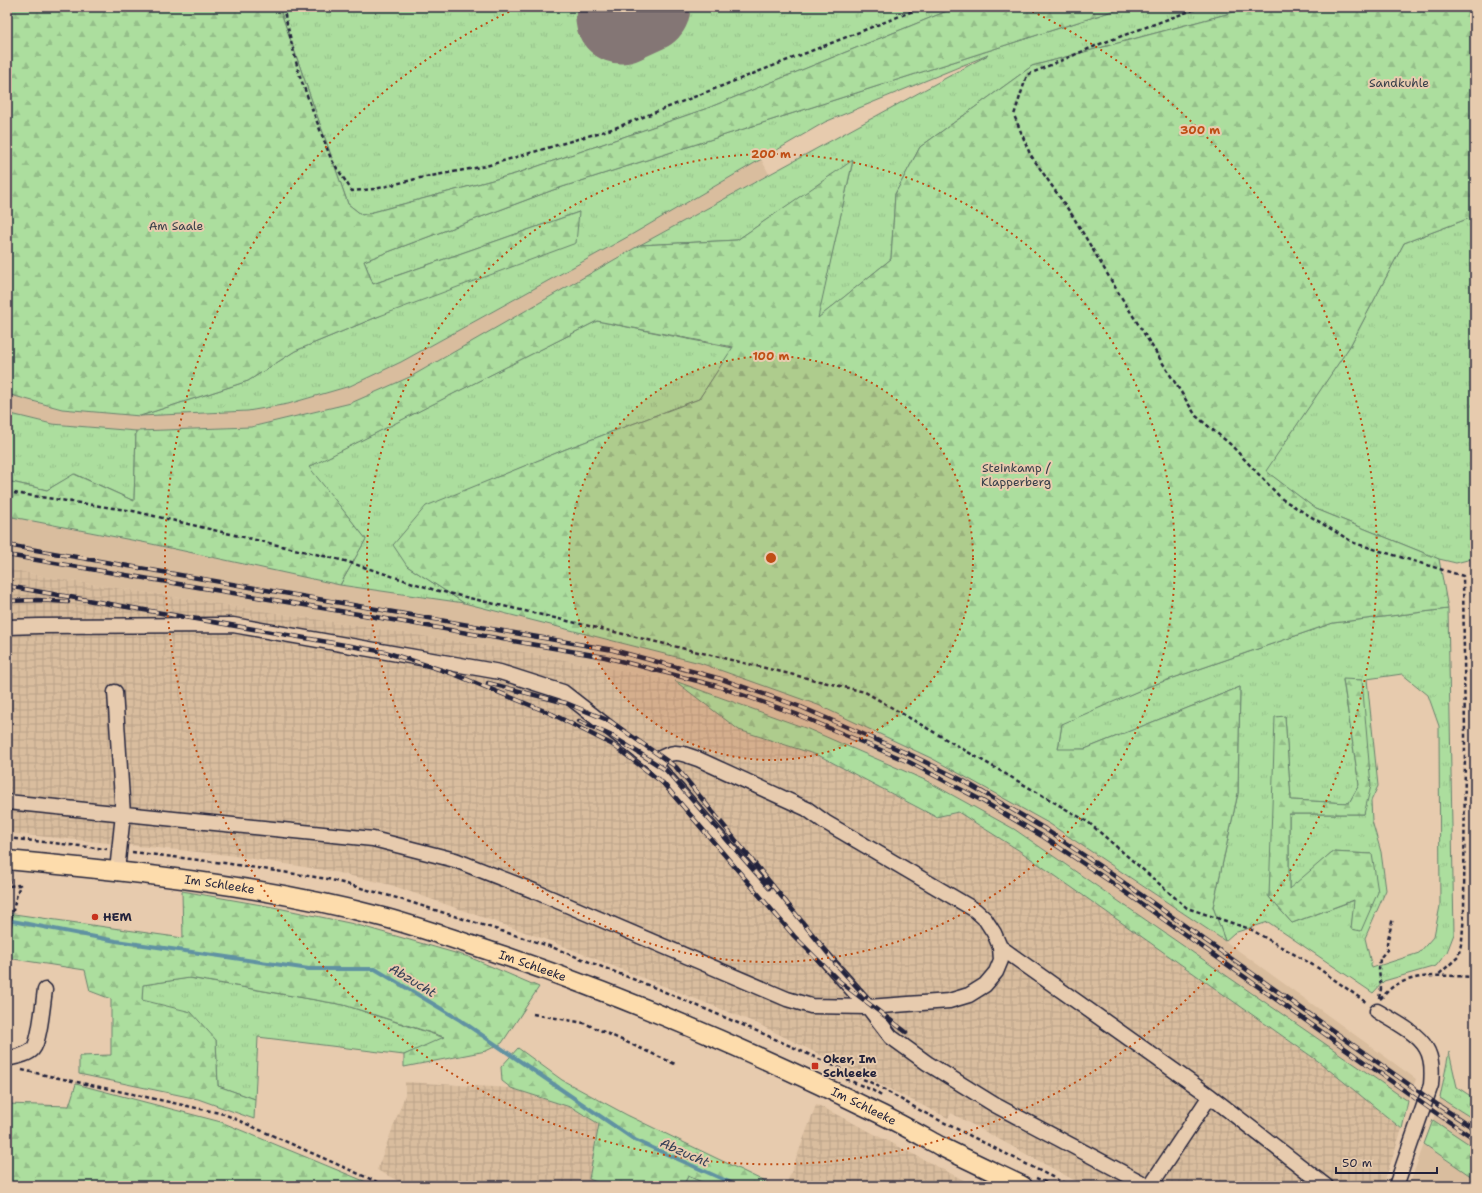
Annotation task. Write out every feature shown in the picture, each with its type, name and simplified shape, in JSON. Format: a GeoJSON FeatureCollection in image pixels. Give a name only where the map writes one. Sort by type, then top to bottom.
{"type":"FeatureCollection","features":[{"type":"Feature","properties":{"kind":"main road","name":"Im Schleeke"},"geometry":{"type":"LineString","coordinates":[[9,861],[117,871],[271,892],[331,904],[388,918],[560,975],[674,1019],[758,1056],[879,1113],[938,1145],[1023,1186]]}},
{"type":"Feature","properties":{"kind":"lane"},"geometry":{"type":"LineString","coordinates":[[7,627],[233,625],[500,672],[563,692],[653,762],[868,1007],[891,1037],[927,1063],[995,1105],[1149,1186],[1210,1096]]}},
{"type":"Feature","properties":{"kind":"lane"},"geometry":{"type":"LineString","coordinates":[[115,692],[123,814],[117,871]]}},
{"type":"Feature","properties":{"kind":"lane"},"geometry":{"type":"LineString","coordinates":[[7,802],[373,839],[455,860],[534,891],[787,998],[811,1006],[868,1007],[949,1001],[969,994],[985,985],[996,972],[1001,960],[1000,947],[988,924],[975,910],[825,822],[806,809],[698,759],[680,752],[668,753],[653,762]]}},
{"type":"Feature","properties":{"kind":"lane"},"geometry":{"type":"LineString","coordinates":[[1000,947],[1210,1096],[1326,1186]]}},
{"type":"Feature","properties":{"kind":"lane"},"geometry":{"type":"LineString","coordinates":[[7,1059],[33,1050],[37,1042],[45,990]]}},
{"type":"Feature","properties":{"kind":"lane"},"geometry":{"type":"LineString","coordinates":[[1377,1011],[1417,1037],[1427,1049],[1432,1073],[1431,1085],[1396,1186]]}},
{"type":"Feature","properties":{"kind":"path"},"geometry":{"type":"LineString","coordinates":[[283,7],[299,74],[331,159],[352,191],[375,189],[420,178],[486,166],[615,128],[923,7]]}},
{"type":"Feature","properties":{"kind":"path"},"geometry":{"type":"LineString","coordinates":[[1202,7],[1100,44],[1027,76],[1014,115],[1030,154],[1074,218],[1118,292],[1196,416],[1230,444],[1282,499],[1354,543],[1463,576],[1465,736],[1462,940],[1458,956],[1437,976]]}},
{"type":"Feature","properties":{"kind":"path"},"geometry":{"type":"LineString","coordinates":[[7,492],[133,511],[345,562],[435,590],[864,692],[1088,822],[1187,908],[1250,929],[1318,968],[1377,1011]]}},
{"type":"Feature","properties":{"kind":"path"},"geometry":{"type":"LineString","coordinates":[[7,962],[9,936],[15,899],[20,886],[10,886],[9,861]]}},
{"type":"Feature","properties":{"kind":"path"},"geometry":{"type":"LineString","coordinates":[[1393,918],[1387,942],[1387,950],[1380,958],[1379,970],[1381,989],[1378,1000],[1394,986],[1411,979],[1437,976],[1475,978]]}},
{"type":"Feature","properties":{"kind":"path"},"geometry":{"type":"LineString","coordinates":[[533,1014],[584,1023],[675,1064]]}},
{"type":"Feature","properties":{"kind":"path"},"geometry":{"type":"LineString","coordinates":[[21,1070],[224,1114],[386,1186]]}},
{"type":"Feature","properties":{"kind":"shaded area"},"geometry":{"type":"Polygon","coordinates":[[[761,159],[769,174],[640,245],[412,376],[351,403],[251,427],[136,431],[52,424],[7,413],[7,394],[62,409],[140,416],[248,411],[288,404],[350,386],[401,362],[454,333],[631,235],[761,159]]]}},
{"type":"Feature","properties":{"kind":"shaded area"},"geometry":{"type":"Polygon","coordinates":[[[7,516],[147,543],[340,585],[464,603],[700,663],[818,705],[933,759],[1050,824],[1225,941],[1416,1079],[1408,1101],[1014,829],[925,780],[808,729],[675,681],[513,650],[46,577],[7,568],[7,516]]]}},
{"type":"Feature","properties":{"kind":"shaded area"},"geometry":{"type":"Polygon","coordinates":[[[7,568],[46,577],[513,650],[675,681],[739,730],[820,756],[935,817],[958,812],[1020,851],[1318,1061],[1402,1129],[1383,1186],[1090,1186],[1072,1179],[951,1113],[948,1118],[756,1023],[553,942],[391,885],[330,871],[228,855],[7,833],[7,568]]]}},
{"type":"Feature","properties":{"kind":"shaded area"},"geometry":{"type":"Polygon","coordinates":[[[405,1082],[511,1088],[573,1108],[599,1124],[589,1179],[607,1186],[408,1186],[377,1170],[405,1095],[405,1082]]]}},
{"type":"Feature","properties":{"kind":"shaded area"},"geometry":{"type":"Polygon","coordinates":[[[1440,1098],[1475,1120],[1475,1148],[1433,1120],[1440,1098]]]}},
{"type":"Feature","properties":{"kind":"shaded area"},"geometry":{"type":"Polygon","coordinates":[[[816,1105],[820,1106],[975,1186],[786,1186],[816,1105]]]}},
{"type":"Feature","properties":{"kind":"shaded area"},"geometry":{"type":"Polygon","coordinates":[[[1424,1144],[1475,1179],[1475,1186],[1409,1186],[1424,1144]]]}},
{"type":"Feature","properties":{"kind":"green space","name":"Am Saale"},"geometry":{"type":"Polygon","coordinates":[[[7,7],[279,7],[348,204],[362,215],[515,174],[708,108],[957,7],[1125,7],[553,190],[364,261],[373,284],[579,212],[576,243],[377,317],[295,351],[248,381],[140,416],[62,409],[7,394],[7,7]]]}},
{"type":"Feature","properties":{"kind":"green space"},"geometry":{"type":"Polygon","coordinates":[[[279,7],[957,7],[708,108],[515,174],[362,215],[348,204],[279,7]]]}},
{"type":"Feature","properties":{"kind":"green space"},"geometry":{"type":"Polygon","coordinates":[[[1125,7],[1253,7],[1032,66],[920,147],[895,194],[891,259],[817,319],[853,161],[737,240],[640,245],[988,55],[825,122],[631,235],[401,362],[350,386],[288,404],[248,411],[140,416],[248,381],[295,351],[377,317],[579,212],[373,284],[364,261],[553,190],[1125,7]]]}},
{"type":"Feature","properties":{"kind":"green space","name":"Steinkamp / Klapperberg"},"geometry":{"type":"Polygon","coordinates":[[[1253,7],[1475,7],[1475,216],[1404,243],[1350,346],[1266,471],[1316,509],[1439,559],[1448,609],[1333,623],[1150,686],[1062,724],[1058,749],[1085,749],[1240,687],[1238,793],[1213,907],[1225,941],[1050,824],[933,759],[818,705],[700,663],[464,603],[407,566],[393,545],[426,506],[566,449],[699,399],[733,347],[597,321],[309,467],[366,539],[340,585],[147,543],[7,516],[7,481],[47,490],[74,474],[134,501],[136,431],[251,427],[351,403],[412,376],[640,245],[737,240],[853,160],[818,318],[891,259],[895,194],[920,147],[1032,66],[1253,7]]]}},
{"type":"Feature","properties":{"kind":"green space"},"geometry":{"type":"Polygon","coordinates":[[[1475,216],[1475,558],[1456,563],[1439,559],[1316,509],[1265,471],[1350,346],[1404,243],[1475,216]]]}},
{"type":"Feature","properties":{"kind":"green space"},"geometry":{"type":"Polygon","coordinates":[[[597,321],[733,348],[699,399],[566,449],[426,507],[407,566],[464,603],[340,585],[366,539],[308,467],[597,321]]]}},
{"type":"Feature","properties":{"kind":"green space"},"geometry":{"type":"Polygon","coordinates":[[[7,413],[52,424],[136,431],[134,501],[75,474],[47,490],[7,481],[7,413]]]}},
{"type":"Feature","properties":{"kind":"green space"},"geometry":{"type":"Polygon","coordinates":[[[1448,609],[1454,934],[1447,952],[1436,966],[1384,981],[1373,993],[1268,922],[1234,933],[1225,941],[1213,907],[1238,793],[1240,687],[1085,749],[1058,750],[1062,723],[1150,686],[1333,623],[1448,609]],[[1402,674],[1367,679],[1378,786],[1371,801],[1372,821],[1381,852],[1386,890],[1365,938],[1372,968],[1419,953],[1434,936],[1440,906],[1439,726],[1428,695],[1402,674]],[[1343,680],[1359,785],[1349,803],[1291,800],[1285,716],[1269,897],[1292,923],[1355,900],[1351,928],[1372,854],[1332,852],[1289,890],[1289,814],[1364,814],[1362,680],[1343,680]]]}},
{"type":"Feature","properties":{"kind":"green space"},"geometry":{"type":"Polygon","coordinates":[[[1343,679],[1362,680],[1371,786],[1364,814],[1289,814],[1289,889],[1332,852],[1372,854],[1378,892],[1361,931],[1351,929],[1354,900],[1292,923],[1269,897],[1275,717],[1285,716],[1291,800],[1349,803],[1359,785],[1343,679]]]}},
{"type":"Feature","properties":{"kind":"green space"},"geometry":{"type":"Polygon","coordinates":[[[675,681],[808,729],[925,780],[1014,829],[1408,1101],[1402,1129],[1318,1061],[1020,851],[958,812],[936,817],[820,756],[739,730],[675,681]]]}},
{"type":"Feature","properties":{"kind":"green space"},"geometry":{"type":"Polygon","coordinates":[[[182,891],[273,907],[354,924],[469,957],[539,987],[502,1043],[486,1051],[404,1067],[404,1055],[444,1037],[344,1005],[190,978],[143,985],[142,1000],[191,1012],[216,1040],[218,1086],[255,1099],[254,1119],[198,1099],[79,1074],[79,1056],[111,1055],[111,999],[90,991],[85,970],[7,958],[7,913],[183,938],[182,891]]]}},
{"type":"Feature","properties":{"kind":"green space"},"geometry":{"type":"Polygon","coordinates":[[[189,978],[344,1005],[445,1038],[404,1055],[258,1037],[255,1099],[218,1086],[216,1040],[142,1000],[142,985],[189,978]]]}},
{"type":"Feature","properties":{"kind":"green space"},"geometry":{"type":"Polygon","coordinates":[[[518,1048],[562,1080],[627,1115],[774,1186],[711,1186],[688,1176],[683,1186],[607,1186],[589,1179],[599,1124],[573,1108],[511,1088],[502,1081],[501,1067],[518,1048]]]}},
{"type":"Feature","properties":{"kind":"green space"},"geometry":{"type":"Polygon","coordinates":[[[1449,1052],[1457,1087],[1475,1099],[1475,1120],[1440,1098],[1449,1052]]]}},
{"type":"Feature","properties":{"kind":"green space"},"geometry":{"type":"Polygon","coordinates":[[[76,1084],[221,1122],[376,1186],[7,1186],[7,1104],[69,1106],[76,1084]]]}},
{"type":"Feature","properties":{"kind":"green space"},"geometry":{"type":"Polygon","coordinates":[[[1433,1120],[1475,1148],[1475,1179],[1424,1144],[1433,1120]]]}},
{"type":"Feature","properties":{"kind":"green space"},"geometry":{"type":"Polygon","coordinates":[[[688,1176],[711,1186],[683,1186],[688,1176]]]}},
{"type":"Feature","properties":{"kind":"waterway","name":"Abzucht"},"geometry":{"type":"LineString","coordinates":[[7,920],[116,941],[309,969],[375,969],[460,1020],[635,1140],[738,1186]]}},
{"type":"Feature","properties":{"kind":"runway"},"geometry":{"type":"LineString","coordinates":[[621,18],[645,7]]}},
{"type":"Feature","properties":{"kind":"railway"},"geometry":{"type":"LineString","coordinates":[[7,545],[613,650],[721,679],[801,707],[911,755],[962,780],[1045,829],[1116,877],[1438,1105],[1475,1129]]}},
{"type":"Feature","properties":{"kind":"railway"},"geometry":{"type":"LineString","coordinates":[[7,555],[605,657],[717,686],[796,714],[909,762],[979,799],[1042,836],[1111,882],[1436,1113],[1475,1139]]}},
{"type":"Feature","properties":{"kind":"railway"},"geometry":{"type":"LineString","coordinates":[[7,586],[385,652],[451,673],[552,714],[613,745],[663,783],[794,936],[839,981],[906,1032]]}},
{"type":"Feature","properties":{"kind":"railway"},"geometry":{"type":"LineString","coordinates":[[7,601],[38,600],[68,602]]}},
{"type":"Feature","properties":{"kind":"railway"},"geometry":{"type":"LineString","coordinates":[[488,683],[566,703],[610,721],[676,767],[839,967]]}},
{"type":"Feature","properties":{"kind":"railway"},"geometry":{"type":"LineString","coordinates":[[579,721],[612,736],[666,770],[769,888]]}},
{"type":"Feature","properties":{"kind":"railway"},"geometry":{"type":"LineString","coordinates":[[835,963],[866,997]]}},
{"type":"Feature","properties":{"kind":"place","name":"HEM"},"geometry":{"type":"Point","coordinates":[95,917]}},
{"type":"Feature","properties":{"kind":"place","name":"Oker, Im Schleeke"},"geometry":{"type":"Point","coordinates":[815,1066]}},
{"type":"Feature","properties":{"kind":"park label","name":"Sandkuhle"},"geometry":{"type":"Point","coordinates":[1399,83]}}]}
